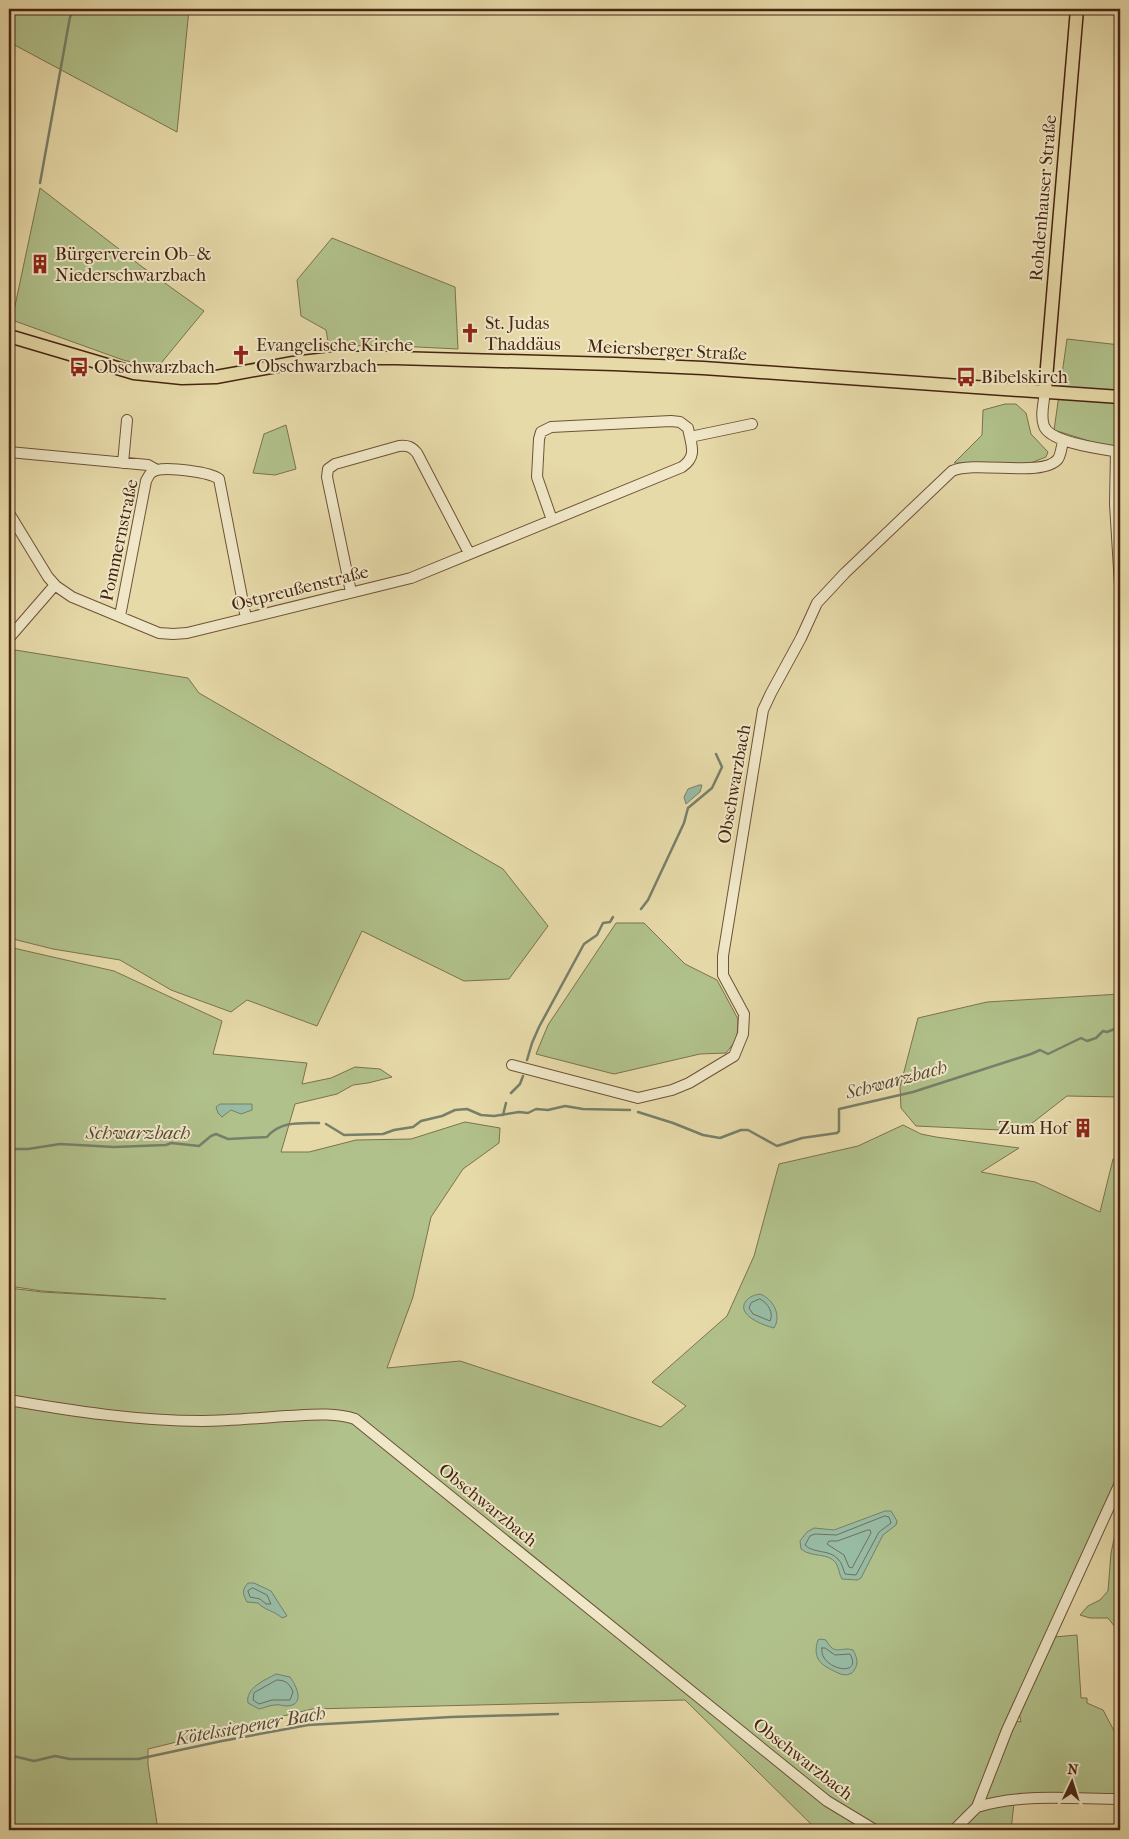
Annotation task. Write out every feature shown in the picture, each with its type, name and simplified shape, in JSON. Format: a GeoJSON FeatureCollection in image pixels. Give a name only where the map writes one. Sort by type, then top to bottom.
{"type":"FeatureCollection","features":[{"type":"Feature","properties":{"kind":"main road","name":"Rohdenhauser Straße"},"geometry":{"type":"LineString","coordinates":[[1045,391],[1077,9]]}},
{"type":"Feature","properties":{"kind":"main road","name":"Meiersberger Straße"},"geometry":{"type":"LineString","coordinates":[[9,336],[134,373],[182,378],[216,377],[317,360],[355,357],[684,367],[1120,397]]}},
{"type":"Feature","properties":{"kind":"street"},"geometry":{"type":"LineString","coordinates":[[1045,391],[1042,418],[1044,426],[1053,436],[1063,440],[1118,451],[1115,504],[1120,585]]}},
{"type":"Feature","properties":{"kind":"street"},"geometry":{"type":"LineString","coordinates":[[123,463],[127,420]]}},
{"type":"Feature","properties":{"kind":"street"},"geometry":{"type":"LineString","coordinates":[[552,520],[537,476],[541,432],[551,427],[671,421],[680,422],[688,428],[690,437],[752,424]]}},
{"type":"Feature","properties":{"kind":"street","name":"Ostpreußenstraße"},"geometry":{"type":"LineString","coordinates":[[9,513],[48,577],[55,585],[72,597],[158,633],[187,633],[411,578],[682,467],[690,462],[693,452],[690,437]]}},
{"type":"Feature","properties":{"kind":"street","name":"Obschwarzbach"},"geometry":{"type":"LineString","coordinates":[[512,1065],[638,1098],[672,1090],[689,1083],[734,1056],[743,1034],[744,1014],[723,975],[723,956],[764,710],[817,603],[845,572],[952,471],[966,468],[1041,468],[1053,463],[1058,458],[1063,440]]}},
{"type":"Feature","properties":{"kind":"street"},"geometry":{"type":"LineString","coordinates":[[351,592],[327,477],[328,469],[335,464],[399,446],[407,445],[412,448],[417,453],[469,553]]}},
{"type":"Feature","properties":{"kind":"street"},"geometry":{"type":"LineString","coordinates":[[9,452],[148,465],[156,470]]}},
{"type":"Feature","properties":{"kind":"street","name":"Pommernstraße"},"geometry":{"type":"LineString","coordinates":[[120,616],[146,481],[150,473],[166,469],[211,474],[219,480],[246,618]]}},
{"type":"Feature","properties":{"kind":"street"},"geometry":{"type":"LineString","coordinates":[[9,638],[55,585]]}},
{"type":"Feature","properties":{"kind":"street","name":"Obschwarzbach"},"geometry":{"type":"LineString","coordinates":[[9,1400],[50,1407],[178,1421],[306,1415],[341,1415],[355,1419],[827,1801],[875,1830]]}},
{"type":"Feature","properties":{"kind":"street"},"geometry":{"type":"LineString","coordinates":[[954,1830],[977,1807],[1008,1730],[1120,1483]]}},
{"type":"Feature","properties":{"kind":"street"},"geometry":{"type":"LineString","coordinates":[[977,1807],[1005,1801],[1120,1799]]}},
{"type":"Feature","properties":{"kind":"shaded area"},"geometry":{"type":"Polygon","coordinates":[[[9,9],[189,9],[177,132],[9,42],[9,9]]]}},
{"type":"Feature","properties":{"kind":"shaded area"},"geometry":{"type":"Polygon","coordinates":[[[40,188],[141,266],[204,311],[157,368],[123,360],[12,320],[40,188]]]}},
{"type":"Feature","properties":{"kind":"shaded area"},"geometry":{"type":"Polygon","coordinates":[[[332,238],[455,287],[458,349],[376,345],[329,347],[326,330],[301,316],[297,280],[332,238]]]}},
{"type":"Feature","properties":{"kind":"shaded area"},"geometry":{"type":"Polygon","coordinates":[[[1067,339],[1120,345],[1120,448],[1102,445],[1054,430],[1067,339]]]}},
{"type":"Feature","properties":{"kind":"shaded area"},"geometry":{"type":"Polygon","coordinates":[[[1005,404],[1016,404],[1026,413],[1031,434],[1048,452],[1046,457],[1028,464],[954,463],[982,435],[983,410],[1005,404]]]}},
{"type":"Feature","properties":{"kind":"shaded area"},"geometry":{"type":"Polygon","coordinates":[[[286,425],[296,469],[275,475],[253,473],[264,434],[286,425]]]}},
{"type":"Feature","properties":{"kind":"shaded area"},"geometry":{"type":"Polygon","coordinates":[[[9,649],[188,678],[199,693],[503,869],[548,926],[509,979],[464,981],[362,931],[317,1026],[247,1000],[231,1012],[171,990],[120,960],[53,949],[9,938],[9,649]]]}},
{"type":"Feature","properties":{"kind":"shaded area"},"geometry":{"type":"Polygon","coordinates":[[[616,923],[644,923],[685,964],[717,980],[738,1019],[737,1039],[726,1053],[700,1054],[614,1074],[536,1054],[548,1025],[616,923]]]}},
{"type":"Feature","properties":{"kind":"shaded area"},"geometry":{"type":"Polygon","coordinates":[[[9,947],[114,971],[222,1021],[213,1054],[307,1063],[302,1084],[331,1078],[355,1067],[380,1069],[392,1077],[353,1085],[337,1094],[295,1104],[281,1152],[309,1152],[356,1140],[411,1139],[465,1122],[500,1128],[499,1143],[463,1169],[431,1217],[413,1297],[387,1368],[460,1361],[661,1427],[686,1406],[652,1382],[727,1316],[754,1256],[779,1164],[858,1146],[903,1125],[921,1134],[936,1137],[1019,1148],[981,1172],[1035,1182],[1100,1212],[1113,1159],[1120,1155],[1120,1474],[1014,1710],[1006,1719],[1021,1722],[1019,1712],[1054,1637],[1077,1635],[1081,1698],[1087,1698],[1087,1703],[1103,1710],[1120,1742],[1120,1802],[1014,1803],[1011,1830],[817,1830],[685,1700],[312,1709],[148,1749],[148,1765],[158,1830],[9,1830],[9,1288],[42,1292],[166,1299],[42,1291],[9,1286],[9,947]]]}},
{"type":"Feature","properties":{"kind":"shaded area"},"geometry":{"type":"Polygon","coordinates":[[[1120,994],[1120,1097],[1067,1096],[1022,1131],[916,1126],[901,1108],[900,1087],[918,1018],[987,1002],[1120,994]]]}},
{"type":"Feature","properties":{"kind":"shaded area"},"geometry":{"type":"Polygon","coordinates":[[[1120,1512],[1120,1700],[1115,1627],[1108,1618],[1090,1618],[1080,1615],[1088,1606],[1100,1600],[1108,1591],[1111,1553],[1120,1512]]]}},
{"type":"Feature","properties":{"kind":"water"},"geometry":{"type":"Polygon","coordinates":[[[702,785],[700,792],[686,804],[684,797],[688,789],[702,785]]]}},
{"type":"Feature","properties":{"kind":"water"},"geometry":{"type":"Polygon","coordinates":[[[220,1104],[252,1104],[252,1110],[241,1114],[231,1110],[222,1117],[216,1107],[220,1104]]]}},
{"type":"Feature","properties":{"kind":"water"},"geometry":{"type":"Polygon","coordinates":[[[760,1294],[765,1296],[775,1308],[777,1318],[774,1328],[752,1319],[744,1311],[746,1301],[760,1294]]]}},
{"type":"Feature","properties":{"kind":"water"},"geometry":{"type":"Polygon","coordinates":[[[885,1511],[891,1511],[897,1521],[896,1525],[883,1535],[861,1578],[857,1580],[842,1579],[836,1563],[829,1557],[805,1552],[801,1549],[800,1541],[807,1532],[814,1528],[834,1530],[885,1511]]]}},
{"type":"Feature","properties":{"kind":"water"},"geometry":{"type":"Polygon","coordinates":[[[248,1583],[254,1583],[271,1591],[287,1616],[282,1618],[258,1603],[247,1602],[243,1592],[248,1583]]]}},
{"type":"Feature","properties":{"kind":"water"},"geometry":{"type":"Polygon","coordinates":[[[818,1640],[826,1640],[835,1650],[853,1650],[857,1662],[852,1673],[840,1674],[822,1664],[816,1652],[818,1640]]]}},
{"type":"Feature","properties":{"kind":"water"},"geometry":{"type":"Polygon","coordinates":[[[276,1674],[290,1677],[297,1689],[298,1698],[296,1702],[293,1705],[271,1705],[259,1709],[248,1703],[248,1698],[253,1689],[276,1674]]]}},
{"type":"Feature","properties":{"kind":"waterway"},"geometry":{"type":"LineString","coordinates":[[40,183],[70,17],[75,9]]}},
{"type":"Feature","properties":{"kind":"waterway"},"geometry":{"type":"LineString","coordinates":[[641,909],[648,900],[684,823],[688,808],[712,788],[722,767],[716,754]]}},
{"type":"Feature","properties":{"kind":"waterway"},"geometry":{"type":"LineString","coordinates":[[527,1060],[539,1027],[584,944],[597,935],[603,923],[610,922],[613,917]]}},
{"type":"Feature","properties":{"kind":"waterway","name":"Schwarzbach"},"geometry":{"type":"LineString","coordinates":[[638,1112],[703,1135],[720,1138],[741,1130],[748,1130],[777,1146],[802,1138],[837,1133],[839,1131],[839,1109],[913,1092],[1040,1050],[1048,1054],[1081,1038],[1087,1041],[1096,1038],[1103,1031],[1107,1032],[1120,1027]]}},
{"type":"Feature","properties":{"kind":"waterway"},"geometry":{"type":"LineString","coordinates":[[511,1093],[520,1084],[523,1076]]}},
{"type":"Feature","properties":{"kind":"waterway"},"geometry":{"type":"LineString","coordinates":[[503,1115],[506,1103]]}},
{"type":"Feature","properties":{"kind":"waterway","name":"Schwarzbach"},"geometry":{"type":"LineString","coordinates":[[326,1124],[344,1135],[383,1134],[413,1127],[421,1121],[442,1116],[455,1110],[467,1109],[481,1115],[494,1116],[519,1112],[528,1113],[536,1109],[548,1110],[565,1106],[583,1109],[630,1110]]}},
{"type":"Feature","properties":{"kind":"waterway","name":"Schwarzbach"},"geometry":{"type":"LineString","coordinates":[[9,1149],[28,1149],[60,1144],[114,1147],[166,1145],[171,1143],[199,1146],[216,1134],[228,1139],[267,1137],[278,1128],[291,1124],[319,1123]]}},
{"type":"Feature","properties":{"kind":"waterway","name":"Kötelssiepener Bach"},"geometry":{"type":"LineString","coordinates":[[9,1755],[34,1761],[55,1756],[70,1759],[138,1759],[308,1725],[451,1717],[558,1714]]}},
{"type":"Feature","properties":{"kind":"place","name":"Bürgerverein Ob- & Niederschwarzbach"},"geometry":{"type":"Point","coordinates":[40,264]}},
{"type":"Feature","properties":{"kind":"place","name":"St. Judas Thaddäus"},"geometry":{"type":"Point","coordinates":[470,333]}},
{"type":"Feature","properties":{"kind":"place","name":"Evangelische Kirche Obschwarzbach"},"geometry":{"type":"Point","coordinates":[241,355]}},
{"type":"Feature","properties":{"kind":"place","name":"Obschwarzbach"},"geometry":{"type":"Point","coordinates":[79,367]}},
{"type":"Feature","properties":{"kind":"place","name":"Bibelskirch"},"geometry":{"type":"Point","coordinates":[966,377]}},
{"type":"Feature","properties":{"kind":"place","name":"Zum Hof"},"geometry":{"type":"Point","coordinates":[1083,1128]}}]}
